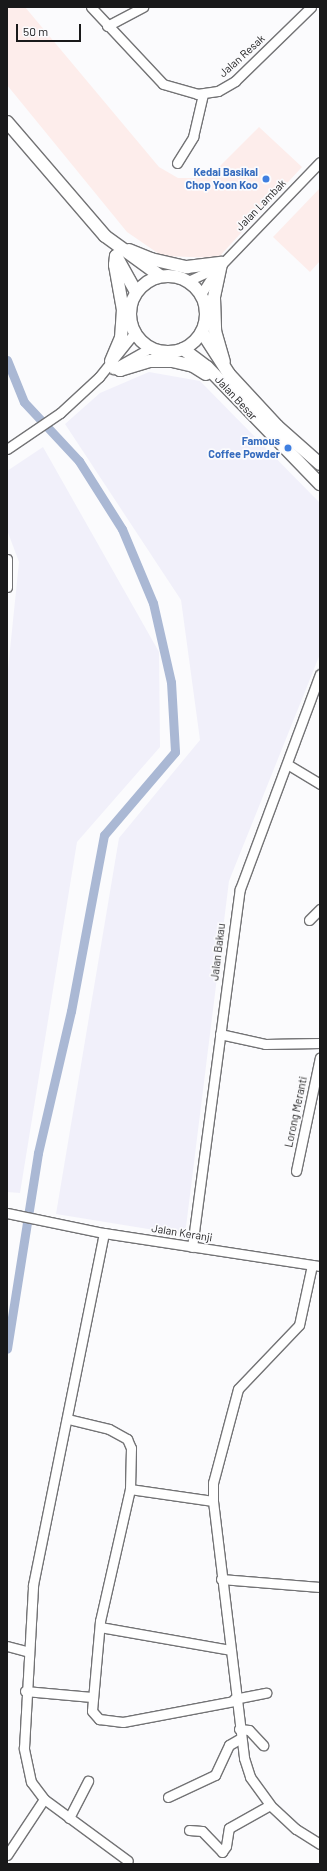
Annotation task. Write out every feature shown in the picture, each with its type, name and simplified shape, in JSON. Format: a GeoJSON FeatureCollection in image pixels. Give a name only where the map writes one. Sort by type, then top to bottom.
{"type":"FeatureCollection","features":[{"type":"Feature","properties":{"kind":"main road"},"geometry":{"type":"LineString","coordinates":[[7,122],[119,253],[136,292]]}},
{"type":"Feature","properties":{"kind":"main road"},"geometry":{"type":"LineString","coordinates":[[119,253],[187,267],[221,264],[214,289],[214,321],[217,343],[225,378]]}},
{"type":"Feature","properties":{"kind":"main road"},"geometry":{"type":"LineString","coordinates":[[119,253],[160,276],[188,281],[201,294],[206,313],[202,332],[183,349],[166,352],[150,348],[135,332],[130,312],[136,292],[160,276]]}},
{"type":"Feature","properties":{"kind":"main road"},"geometry":{"type":"LineString","coordinates":[[119,253],[114,266],[123,310],[121,338],[113,364],[120,370],[150,362],[172,360],[225,378]]}},
{"type":"Feature","properties":{"kind":"main road","name":"Jalan Besar"},"geometry":{"type":"LineString","coordinates":[[202,332],[225,378],[320,484]]}},
{"type":"Feature","properties":{"kind":"main road","name":"Jalan Besar"},"geometry":{"type":"LineString","coordinates":[[183,349],[196,356],[225,378],[320,464]]}},
{"type":"Feature","properties":{"kind":"street","name":"Jalan Resak"},"geometry":{"type":"LineString","coordinates":[[91,7],[107,26],[163,84],[187,94],[203,94],[235,81],[311,7]]}},
{"type":"Feature","properties":{"kind":"street"},"geometry":{"type":"LineString","coordinates":[[107,26],[143,7]]}},
{"type":"Feature","properties":{"kind":"street"},"geometry":{"type":"LineString","coordinates":[[177,162],[193,137],[203,94]]}},
{"type":"Feature","properties":{"kind":"street","name":"Jalan Lambak"},"geometry":{"type":"LineString","coordinates":[[221,264],[320,162]]}},
{"type":"Feature","properties":{"kind":"street"},"geometry":{"type":"LineString","coordinates":[[188,281],[221,264]]}},
{"type":"Feature","properties":{"kind":"street"},"geometry":{"type":"LineString","coordinates":[[201,294],[221,264]]}},
{"type":"Feature","properties":{"kind":"street"},"geometry":{"type":"LineString","coordinates":[[7,449],[35,432],[99,377],[113,364],[135,332]]}},
{"type":"Feature","properties":{"kind":"street"},"geometry":{"type":"LineString","coordinates":[[113,364],[150,348]]}},
{"type":"Feature","properties":{"kind":"street"},"geometry":{"type":"LineString","coordinates":[[7,559],[7,587]]}},
{"type":"Feature","properties":{"kind":"street","name":"Jalan Bakau"},"geometry":{"type":"LineString","coordinates":[[192,1247],[240,889],[320,674]]}},
{"type":"Feature","properties":{"kind":"street"},"geometry":{"type":"LineString","coordinates":[[287,764],[320,784]]}},
{"type":"Feature","properties":{"kind":"street"},"geometry":{"type":"LineString","coordinates":[[310,920],[320,909]]}},
{"type":"Feature","properties":{"kind":"street"},"geometry":{"type":"LineString","coordinates":[[220,1034],[265,1044],[320,1043]]}},
{"type":"Feature","properties":{"kind":"street","name":"Lorong Meranti"},"geometry":{"type":"LineString","coordinates":[[296,1171],[320,1058]]}},
{"type":"Feature","properties":{"kind":"street","name":"Jalan Keranji"},"geometry":{"type":"LineString","coordinates":[[9,1214],[104,1233],[316,1265]]}},
{"type":"Feature","properties":{"kind":"street"},"geometry":{"type":"LineString","coordinates":[[104,1233],[68,1419],[33,1585],[26,1651],[26,1769],[44,1799],[128,1861]]}},
{"type":"Feature","properties":{"kind":"street"},"geometry":{"type":"LineString","coordinates":[[316,1265],[299,1324],[238,1389],[213,1483],[213,1501],[220,1579],[230,1650],[234,1700],[250,1777],[270,1805],[296,1829],[320,1844]]}},
{"type":"Feature","properties":{"kind":"street"},"geometry":{"type":"LineString","coordinates":[[68,1419],[109,1429],[127,1439],[132,1448],[130,1489],[100,1627],[92,1697],[96,1717],[123,1722],[234,1700],[266,1692]]}},
{"type":"Feature","properties":{"kind":"street"},"geometry":{"type":"LineString","coordinates":[[130,1489],[213,1501]]}},
{"type":"Feature","properties":{"kind":"street"},"geometry":{"type":"LineString","coordinates":[[220,1579],[320,1587]]}},
{"type":"Feature","properties":{"kind":"street"},"geometry":{"type":"LineString","coordinates":[[100,1627],[230,1650]]}},
{"type":"Feature","properties":{"kind":"street"},"geometry":{"type":"LineString","coordinates":[[7,1646],[26,1651]]}},
{"type":"Feature","properties":{"kind":"street"},"geometry":{"type":"LineString","coordinates":[[25,1691],[92,1697]]}},
{"type":"Feature","properties":{"kind":"street"},"geometry":{"type":"LineString","coordinates":[[168,1797],[214,1775],[229,1745],[240,1733],[249,1730],[263,1745]]}},
{"type":"Feature","properties":{"kind":"street"},"geometry":{"type":"LineString","coordinates":[[68,1818],[88,1781]]}},
{"type":"Feature","properties":{"kind":"street"},"geometry":{"type":"LineString","coordinates":[[7,1855],[44,1799]]}},
{"type":"Feature","properties":{"kind":"street"},"geometry":{"type":"LineString","coordinates":[[189,1830],[202,1831],[222,1852],[226,1846],[229,1828],[270,1805]]}},
{"type":"Feature","properties":{"kind":"shaded area"},"geometry":{"type":"Polygon","coordinates":[[[7,7],[25,7],[159,167],[178,178],[201,178],[217,169],[259,127],[302,167],[218,258],[162,256],[127,232],[7,85],[7,7]]]}},
{"type":"Feature","properties":{"kind":"shaded area"},"geometry":{"type":"Polygon","coordinates":[[[320,188],[320,261],[310,272],[273,237],[320,188]]]}},
{"type":"Feature","properties":{"kind":"shaded area"},"geometry":{"type":"Polygon","coordinates":[[[149,372],[200,381],[320,503],[320,654],[229,881],[185,1235],[56,1214],[119,838],[200,740],[181,600],[65,424],[100,393],[149,372]]]}},
{"type":"Feature","properties":{"kind":"shaded area"},"geometry":{"type":"Polygon","coordinates":[[[43,447],[159,652],[160,747],[77,842],[20,1193],[7,1192],[7,679],[19,562],[7,530],[7,471],[43,447]]]}},
{"type":"Feature","properties":{"kind":"waterway"},"geometry":{"type":"LineString","coordinates":[[7,360],[24,402],[79,461],[122,529],[153,603],[171,682],[175,752],[104,835],[71,1011],[38,1153],[7,1349]]}},
{"type":"Feature","properties":{"kind":"place","name":"Kedai Basikal Chop Yoon Koo"},"geometry":{"type":"Point","coordinates":[266,179]}},
{"type":"Feature","properties":{"kind":"place","name":"Famous Coffee Powder"},"geometry":{"type":"Point","coordinates":[288,448]}}]}
